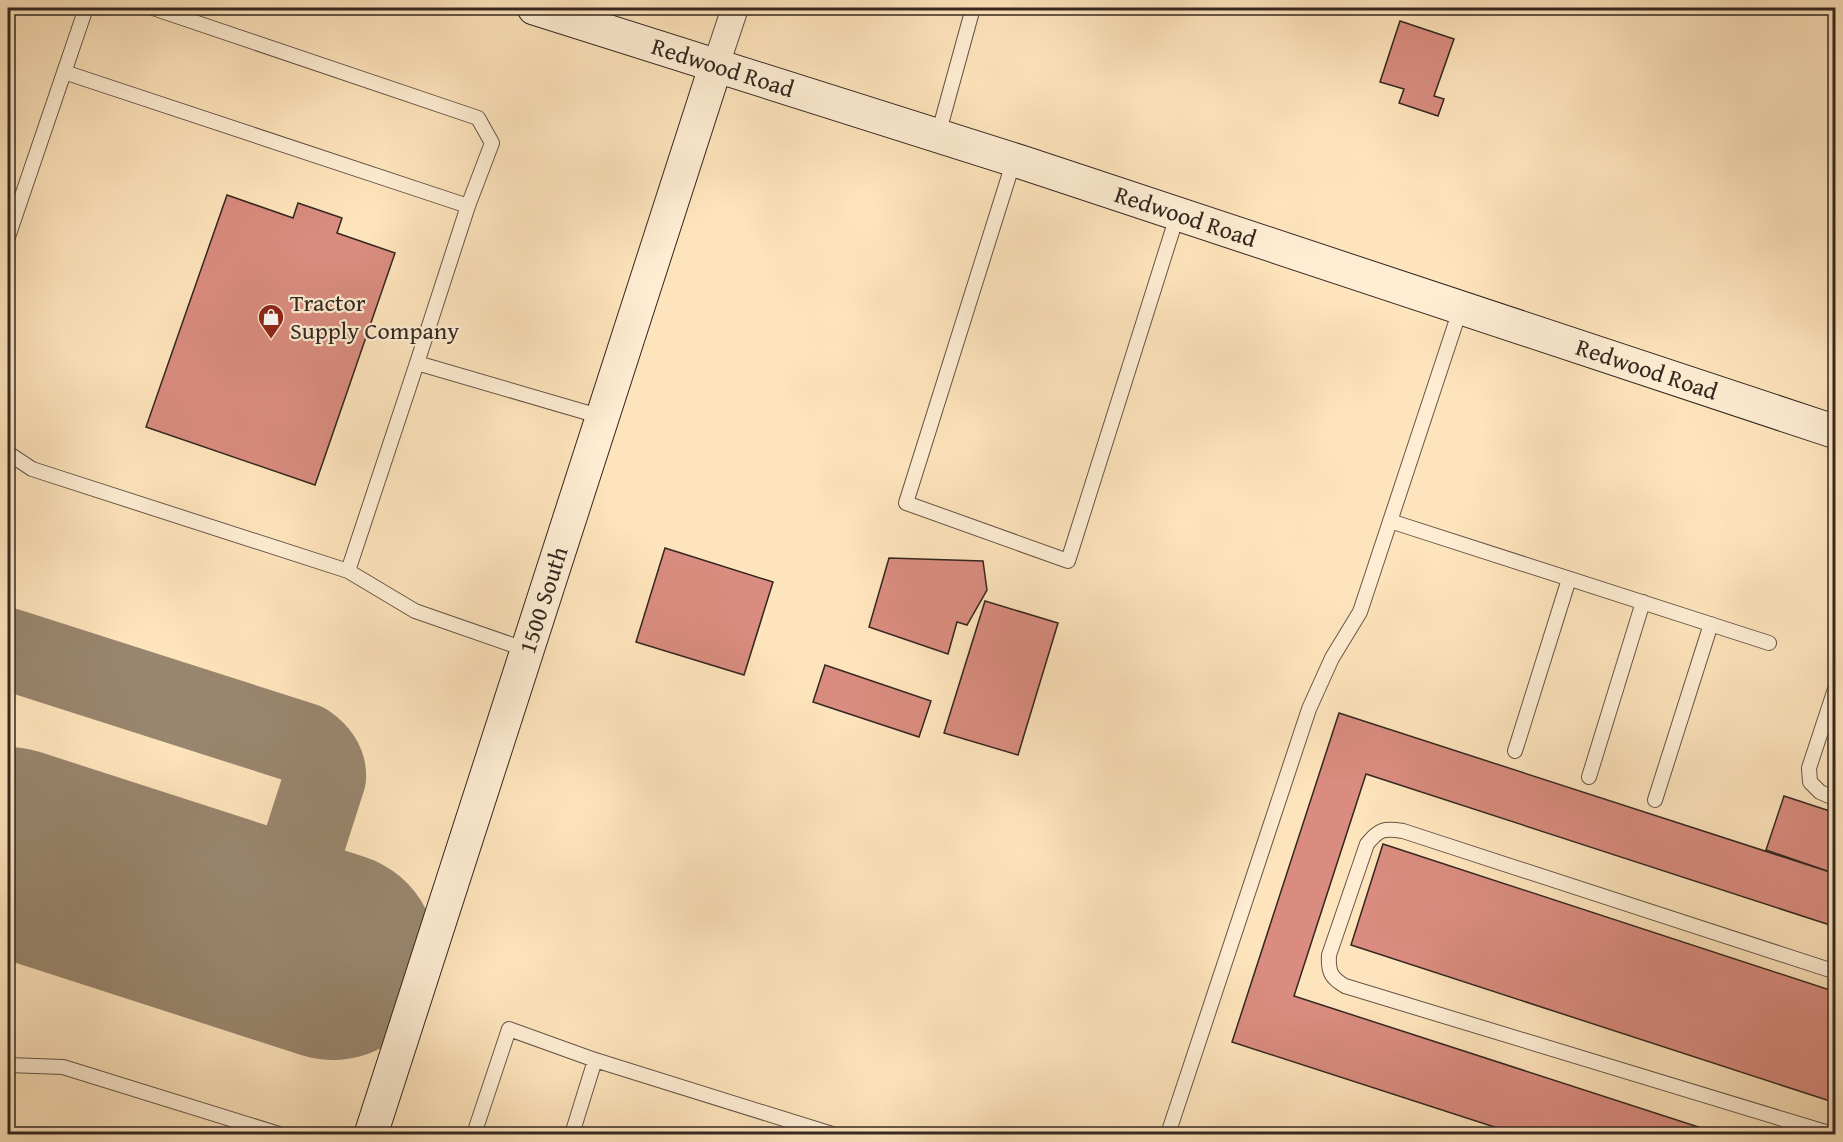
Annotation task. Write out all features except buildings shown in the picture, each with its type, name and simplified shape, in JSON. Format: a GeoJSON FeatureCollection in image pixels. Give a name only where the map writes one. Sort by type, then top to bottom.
{"type":"FeatureCollection","features":[{"type":"Feature","properties":{"kind":"main road","name":"Redwood Road"},"geometry":{"type":"LineString","coordinates":[[534,8],[1014,159],[1836,432]]}},
{"type":"Feature","properties":{"kind":"main road","name":"1500 South"},"geometry":{"type":"LineString","coordinates":[[371,1134],[716,65]]}},
{"type":"Feature","properties":{"kind":"street"},"geometry":{"type":"LineString","coordinates":[[716,65],[735,8]]}},
{"type":"Feature","properties":{"kind":"lane"},"geometry":{"type":"LineString","coordinates":[[8,237],[86,8]]}},
{"type":"Feature","properties":{"kind":"lane"},"geometry":{"type":"LineString","coordinates":[[153,8],[478,118],[492,143],[468,206],[348,571]]}},
{"type":"Feature","properties":{"kind":"lane"},"geometry":{"type":"LineString","coordinates":[[938,135],[973,8]]}},
{"type":"Feature","properties":{"kind":"lane"},"geometry":{"type":"LineString","coordinates":[[64,72],[468,206]]}},
{"type":"Feature","properties":{"kind":"lane"},"geometry":{"type":"LineString","coordinates":[[1014,159],[906,503],[1068,561],[1178,213]]}},
{"type":"Feature","properties":{"kind":"lane"},"geometry":{"type":"LineString","coordinates":[[1168,1134],[1309,709],[1332,658],[1360,612],[1461,307]]}},
{"type":"Feature","properties":{"kind":"lane"},"geometry":{"type":"LineString","coordinates":[[417,363],[602,417]]}},
{"type":"Feature","properties":{"kind":"lane"},"geometry":{"type":"LineString","coordinates":[[8,453],[32,469],[348,571],[415,611],[527,650]]}},
{"type":"Feature","properties":{"kind":"lane"},"geometry":{"type":"LineString","coordinates":[[1390,521],[1769,643]]}},
{"type":"Feature","properties":{"kind":"lane"},"geometry":{"type":"LineString","coordinates":[[1515,751],[1569,579]]}},
{"type":"Feature","properties":{"kind":"lane"},"geometry":{"type":"LineString","coordinates":[[1589,777],[1643,602]]}},
{"type":"Feature","properties":{"kind":"lane"},"geometry":{"type":"LineString","coordinates":[[1655,800],[1711,624]]}},
{"type":"Feature","properties":{"kind":"lane"},"geometry":{"type":"LineString","coordinates":[[1836,686],[1809,768],[1810,782],[1820,792],[1836,799]]}},
{"type":"Feature","properties":{"kind":"lane"},"geometry":{"type":"LineString","coordinates":[[1832,1134],[1345,986],[1334,979],[1328,969],[1329,956],[1367,844],[1376,832],[1389,828],[1836,972]]}},
{"type":"Feature","properties":{"kind":"lane"},"geometry":{"type":"LineString","coordinates":[[474,1134],[509,1029],[595,1060],[832,1134]]}},
{"type":"Feature","properties":{"kind":"lane"},"geometry":{"type":"LineString","coordinates":[[572,1134],[595,1060]]}},
{"type":"Feature","properties":{"kind":"lane"},"geometry":{"type":"LineString","coordinates":[[8,1065],[63,1067],[279,1134]]}},
{"type":"Feature","properties":{"kind":"taxiway"},"geometry":{"type":"LineString","coordinates":[[8,649],[305,744],[317,754],[324,767],[325,778],[291,884],[278,900],[256,912],[232,919],[217,918]]}},
{"type":"Feature","properties":{"kind":"runway"},"geometry":{"type":"LineString","coordinates":[[8,851],[333,956]]}},
{"type":"Feature","properties":{"kind":"place","name":"Tractor Supply Company"},"geometry":{"type":"Point","coordinates":[271,340]}}]}
